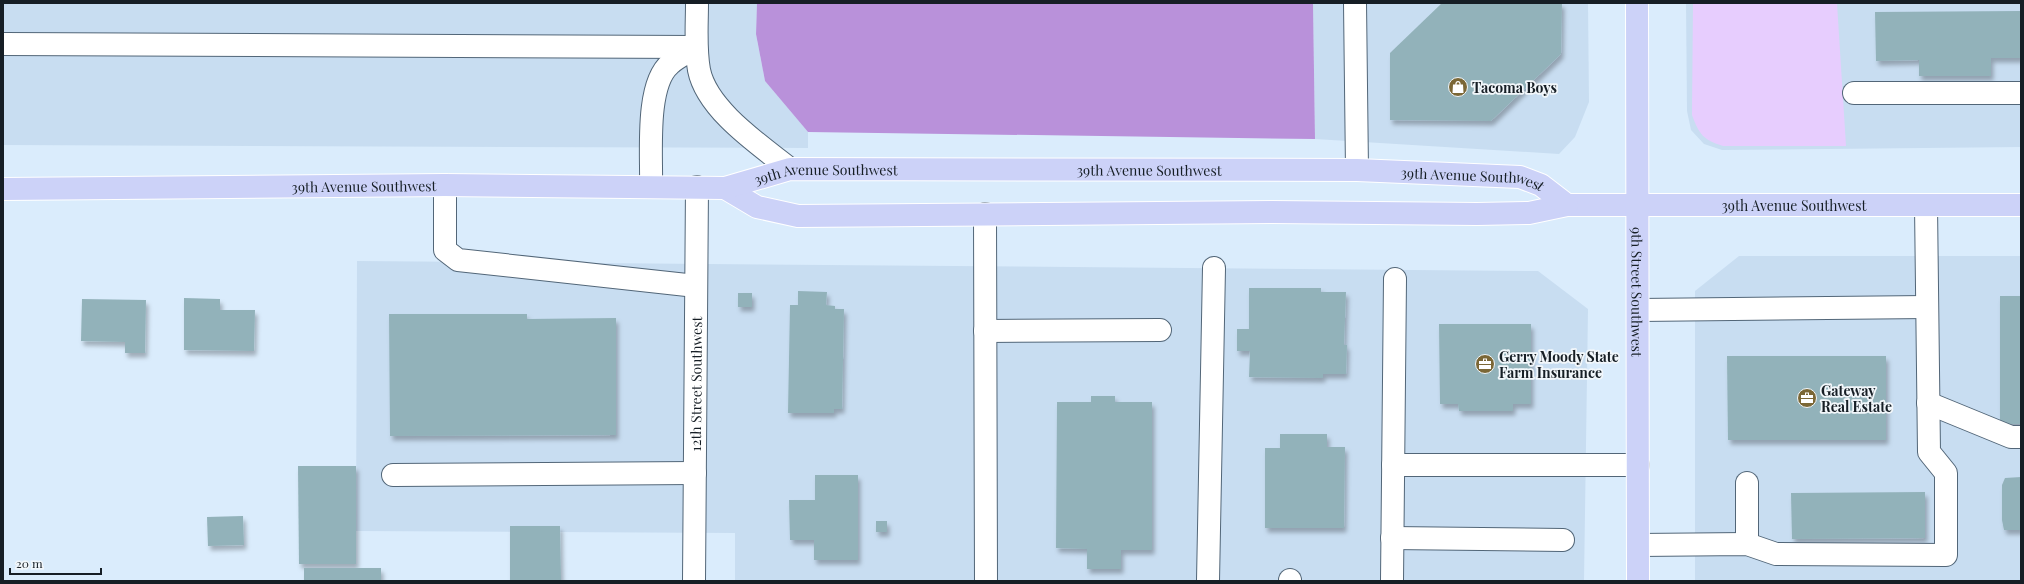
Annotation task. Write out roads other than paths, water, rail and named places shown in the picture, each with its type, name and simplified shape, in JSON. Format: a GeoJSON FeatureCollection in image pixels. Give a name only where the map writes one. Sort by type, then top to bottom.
{"type":"FeatureCollection","features":[{"type":"Feature","properties":{"kind":"main road","name":"9th Street Southwest"},"geometry":{"type":"LineString","coordinates":[[1637,3],[1639,310],[1638,581]]}},
{"type":"Feature","properties":{"kind":"main road","name":"39th Avenue Southwest"},"geometry":{"type":"LineString","coordinates":[[3,189],[445,185],[725,188],[790,169],[1357,170],[1520,177],[1540,185],[1567,204]]}},
{"type":"Feature","properties":{"kind":"main road","name":"39th Avenue Southwest"},"geometry":{"type":"LineString","coordinates":[[725,188],[757,207],[798,216],[1264,212],[1477,214],[1529,213],[1567,204],[2021,205]]}},
{"type":"Feature","properties":{"kind":"street"},"geometry":{"type":"LineString","coordinates":[[697,3],[696,47],[699,71],[708,92],[723,112],[744,132],[790,169]]}},
{"type":"Feature","properties":{"kind":"street"},"geometry":{"type":"LineString","coordinates":[[1355,3],[1357,170]]}},
{"type":"Feature","properties":{"kind":"street"},"geometry":{"type":"LineString","coordinates":[[3,44],[696,47]]}},
{"type":"Feature","properties":{"kind":"street"},"geometry":{"type":"LineString","coordinates":[[651,187],[652,106],[660,76],[670,64],[696,47]]}},
{"type":"Feature","properties":{"kind":"street"},"geometry":{"type":"LineString","coordinates":[[1854,93],[2021,93]]}},
{"type":"Feature","properties":{"kind":"street"},"geometry":{"type":"LineString","coordinates":[[445,185],[445,250],[458,260],[696,286]]}},
{"type":"Feature","properties":{"kind":"street","name":"12th Street Southwest"},"geometry":{"type":"LineString","coordinates":[[694,581],[697,187]]}},
{"type":"Feature","properties":{"kind":"street"},"geometry":{"type":"LineString","coordinates":[[1638,545],[1747,544],[1776,554],[1946,555],[1946,473],[1929,452],[1926,205]]}},
{"type":"Feature","properties":{"kind":"street"},"geometry":{"type":"LineString","coordinates":[[985,214],[986,581]]}},
{"type":"Feature","properties":{"kind":"street"},"geometry":{"type":"LineString","coordinates":[[1208,581],[1214,268]]}},
{"type":"Feature","properties":{"kind":"street"},"geometry":{"type":"LineString","coordinates":[[1392,581],[1394,465],[1394,279]]}},
{"type":"Feature","properties":{"kind":"street"},"geometry":{"type":"LineString","coordinates":[[1639,310],[1927,307]]}},
{"type":"Feature","properties":{"kind":"street"},"geometry":{"type":"LineString","coordinates":[[985,331],[1160,330]]}},
{"type":"Feature","properties":{"kind":"street"},"geometry":{"type":"LineString","coordinates":[[1928,403],[2010,437],[2021,438]]}},
{"type":"Feature","properties":{"kind":"street"},"geometry":{"type":"LineString","coordinates":[[1394,465],[1638,465]]}},
{"type":"Feature","properties":{"kind":"street"},"geometry":{"type":"LineString","coordinates":[[394,475],[695,473]]}},
{"type":"Feature","properties":{"kind":"street"},"geometry":{"type":"LineString","coordinates":[[1747,483],[1747,544]]}},
{"type":"Feature","properties":{"kind":"street"},"geometry":{"type":"LineString","coordinates":[[1392,538],[1563,540]]}},
{"type":"Feature","properties":{"kind":"place","name":"Tacoma Boys"},"geometry":{"type":"Point","coordinates":[1458,87]}},
{"type":"Feature","properties":{"kind":"place","name":"Gerry Moody State Farm Insurance"},"geometry":{"type":"Point","coordinates":[1485,364]}},
{"type":"Feature","properties":{"kind":"place","name":"Gateway Real Estate"},"geometry":{"type":"Point","coordinates":[1807,398]}}]}
